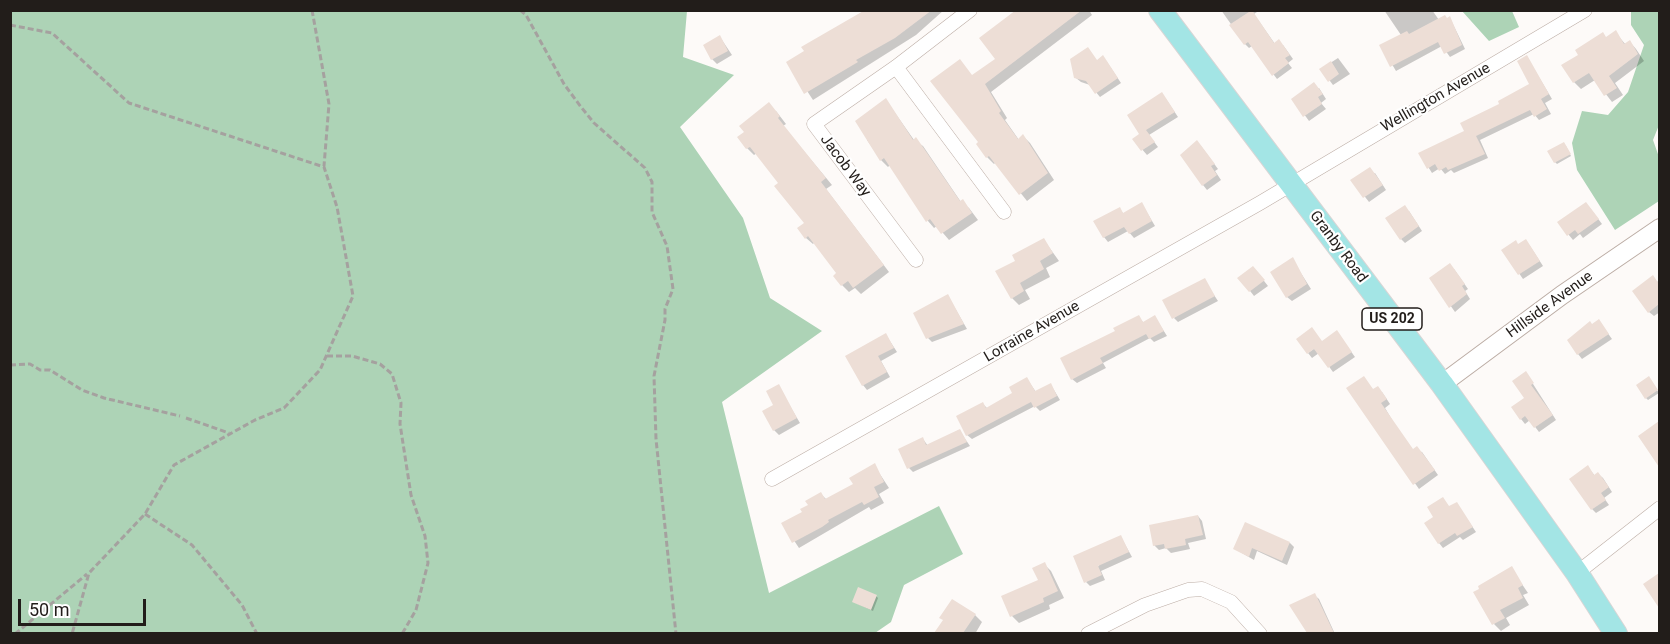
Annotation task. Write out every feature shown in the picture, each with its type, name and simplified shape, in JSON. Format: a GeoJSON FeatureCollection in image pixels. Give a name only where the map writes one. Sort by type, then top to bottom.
{"type":"FeatureCollection","features":[{"type":"Feature","properties":{"kind":"main road","name":"Granby Road"},"geometry":{"type":"LineString","coordinates":[[1160,10],[1442,384],[1577,573],[1613,633]]}},
{"type":"Feature","properties":{"kind":"street","name":"Jacob Way"},"geometry":{"type":"LineString","coordinates":[[916,260],[813,124],[896,67],[970,10]]}},
{"type":"Feature","properties":{"kind":"street","name":"Wellington Avenue"},"geometry":{"type":"LineString","coordinates":[[1291,184],[1584,12]]}},
{"type":"Feature","properties":{"kind":"street"},"geometry":{"type":"LineString","coordinates":[[896,67],[1004,212]]}},
{"type":"Feature","properties":{"kind":"street","name":"Lorraine Avenue"},"geometry":{"type":"LineString","coordinates":[[772,479],[1291,184]]}},
{"type":"Feature","properties":{"kind":"street","name":"Hillside Avenue"},"geometry":{"type":"LineString","coordinates":[[1442,384],[1659,228]]}},
{"type":"Feature","properties":{"kind":"street"},"geometry":{"type":"LineString","coordinates":[[1577,573],[1659,508]]}},
{"type":"Feature","properties":{"kind":"street"},"geometry":{"type":"LineString","coordinates":[[1088,633],[1145,606],[1188,590],[1202,589],[1231,602],[1260,633]]}},
{"type":"Feature","properties":{"kind":"path"},"geometry":{"type":"LineString","coordinates":[[15,633],[88,573],[145,514],[174,465],[284,408],[320,370],[352,296],[337,207],[324,167],[329,104],[312,10]]}},
{"type":"Feature","properties":{"kind":"path"},"geometry":{"type":"LineString","coordinates":[[520,10],[526,15],[564,84],[580,107],[594,123],[645,168],[652,182],[652,212],[667,246],[673,288],[665,309],[654,376],[656,439],[676,633]]}},
{"type":"Feature","properties":{"kind":"path"},"geometry":{"type":"LineString","coordinates":[[10,25],[52,33],[129,104],[324,167]]}},
{"type":"Feature","properties":{"kind":"path"},"geometry":{"type":"LineString","coordinates":[[326,356],[352,356],[380,364],[392,374],[401,403],[400,424],[411,495],[425,536],[428,562],[416,610],[402,633]]}},
{"type":"Feature","properties":{"kind":"path"},"geometry":{"type":"LineString","coordinates":[[10,366],[30,364],[40,369],[50,370],[82,390],[104,398],[180,416]]}},
{"type":"Feature","properties":{"kind":"path"},"geometry":{"type":"LineString","coordinates":[[186,418],[230,434]]}},
{"type":"Feature","properties":{"kind":"path"},"geometry":{"type":"LineString","coordinates":[[145,514],[192,545],[242,605],[257,633]]}},
{"type":"Feature","properties":{"kind":"path"},"geometry":{"type":"LineString","coordinates":[[72,633],[88,573]]}},
{"type":"Feature","properties":{"kind":"green space"},"geometry":{"type":"Polygon","coordinates":[[[10,11],[687,11],[683,57],[734,75],[680,127],[743,218],[770,298],[822,331],[722,402],[769,593],[939,506],[963,554],[904,585],[891,622],[875,633],[11,633],[10,11]]]}},
{"type":"Feature","properties":{"kind":"green space"},"geometry":{"type":"Polygon","coordinates":[[[1462,11],[1512,11],[1519,27],[1489,41],[1462,11]]]}},
{"type":"Feature","properties":{"kind":"green space"},"geometry":{"type":"Polygon","coordinates":[[[1631,11],[1659,11],[1659,125],[1653,140],[1659,157],[1659,201],[1615,230],[1577,170],[1572,143],[1582,111],[1608,115],[1628,92],[1644,45],[1631,25],[1631,11]]]}},
{"type":"Feature","properties":{"kind":"building"},"geometry":{"type":"Polygon","coordinates":[[[865,10],[932,10],[895,38],[804,94],[786,62],[804,51],[801,47],[865,10]]]}},
{"type":"Feature","properties":{"kind":"building"},"geometry":{"type":"Polygon","coordinates":[[[1016,10],[1082,10],[985,84],[1001,111],[999,113],[1018,139],[1023,134],[1048,173],[1019,195],[989,156],[986,158],[976,144],[978,142],[930,81],[960,59],[972,75],[995,59],[979,38],[1016,10]]]}},
{"type":"Feature","properties":{"kind":"building"},"geometry":{"type":"Polygon","coordinates":[[[1252,10],[1274,43],[1279,39],[1290,55],[1285,58],[1289,63],[1272,76],[1248,42],[1244,45],[1229,25],[1252,10]]]}},
{"type":"Feature","properties":{"kind":"building"},"geometry":{"type":"Polygon","coordinates":[[[1445,15],[1447,18],[1450,16],[1462,45],[1444,54],[1438,42],[1390,67],[1379,45],[1407,31],[1409,34],[1445,15]]]}},
{"type":"Feature","properties":{"kind":"building"},"geometry":{"type":"Polygon","coordinates":[[[1616,30],[1624,44],[1630,40],[1638,54],[1609,76],[1617,88],[1604,96],[1589,73],[1573,83],[1561,65],[1578,55],[1575,50],[1603,32],[1606,37],[1616,30]]]}},
{"type":"Feature","properties":{"kind":"building"},"geometry":{"type":"Polygon","coordinates":[[[720,35],[728,51],[711,60],[703,45],[720,35]]]}},
{"type":"Feature","properties":{"kind":"building"},"geometry":{"type":"Polygon","coordinates":[[[1088,47],[1097,60],[1103,55],[1118,78],[1095,94],[1086,81],[1074,78],[1070,59],[1088,47]]]}},
{"type":"Feature","properties":{"kind":"building"},"geometry":{"type":"Polygon","coordinates":[[[1527,55],[1549,94],[1541,99],[1547,109],[1534,117],[1530,110],[1476,136],[1485,154],[1448,170],[1446,167],[1439,171],[1435,164],[1427,169],[1418,153],[1464,131],[1460,123],[1499,104],[1498,101],[1529,84],[1517,61],[1527,55]]]}},
{"type":"Feature","properties":{"kind":"building"},"geometry":{"type":"Polygon","coordinates":[[[1331,61],[1339,74],[1328,82],[1319,69],[1331,61]]]}},
{"type":"Feature","properties":{"kind":"building"},"geometry":{"type":"Polygon","coordinates":[[[1314,82],[1323,94],[1318,97],[1322,104],[1303,117],[1291,99],[1314,82]]]}},
{"type":"Feature","properties":{"kind":"building"},"geometry":{"type":"Polygon","coordinates":[[[1162,92],[1175,112],[1146,130],[1155,142],[1141,151],[1132,139],[1139,134],[1127,115],[1162,92]]]}},
{"type":"Feature","properties":{"kind":"building"},"geometry":{"type":"Polygon","coordinates":[[[886,98],[913,140],[916,137],[960,201],[963,199],[972,213],[941,234],[930,219],[926,222],[884,158],[880,161],[855,121],[886,98]]]}},
{"type":"Feature","properties":{"kind":"building"},"geometry":{"type":"Polygon","coordinates":[[[769,102],[780,116],[778,118],[826,178],[821,182],[884,265],[853,288],[848,281],[841,286],[833,276],[836,273],[808,236],[805,239],[797,228],[804,223],[774,186],[778,183],[750,147],[746,149],[737,137],[744,132],[739,126],[769,102]]]}},
{"type":"Feature","properties":{"kind":"building"},"geometry":{"type":"Polygon","coordinates":[[[1197,140],[1215,164],[1211,166],[1217,175],[1202,186],[1180,155],[1197,140]]]}},
{"type":"Feature","properties":{"kind":"building"},"geometry":{"type":"Polygon","coordinates":[[[1564,142],[1571,154],[1554,163],[1547,151],[1564,142]]]}},
{"type":"Feature","properties":{"kind":"building"},"geometry":{"type":"Polygon","coordinates":[[[1370,167],[1383,185],[1363,198],[1350,180],[1370,167]]]}},
{"type":"Feature","properties":{"kind":"building"},"geometry":{"type":"Polygon","coordinates":[[[1142,202],[1152,221],[1129,234],[1124,227],[1103,238],[1093,221],[1120,207],[1123,213],[1142,202]]]}},
{"type":"Feature","properties":{"kind":"building"},"geometry":{"type":"Polygon","coordinates":[[[1586,202],[1599,219],[1578,234],[1575,230],[1567,236],[1557,222],[1586,202]]]}},
{"type":"Feature","properties":{"kind":"building"},"geometry":{"type":"Polygon","coordinates":[[[1405,205],[1419,226],[1400,240],[1385,218],[1405,205]]]}},
{"type":"Feature","properties":{"kind":"building"},"geometry":{"type":"Polygon","coordinates":[[[1044,238],[1053,253],[1040,261],[1044,269],[1020,283],[1024,291],[1011,299],[995,271],[1015,261],[1012,255],[1044,238]]]}},
{"type":"Feature","properties":{"kind":"building"},"geometry":{"type":"Polygon","coordinates":[[[1526,239],[1540,261],[1518,275],[1501,250],[1516,240],[1518,244],[1526,239]]]}},
{"type":"Feature","properties":{"kind":"building"},"geometry":{"type":"Polygon","coordinates":[[[1293,257],[1307,284],[1286,298],[1270,272],[1293,257]]]}},
{"type":"Feature","properties":{"kind":"building"},"geometry":{"type":"Polygon","coordinates":[[[1450,263],[1465,284],[1462,286],[1467,294],[1449,308],[1429,278],[1450,263]]]}},
{"type":"Feature","properties":{"kind":"building"},"geometry":{"type":"Polygon","coordinates":[[[1253,266],[1265,280],[1249,292],[1237,278],[1253,266]]]}},
{"type":"Feature","properties":{"kind":"building"},"geometry":{"type":"Polygon","coordinates":[[[1653,275],[1659,284],[1659,304],[1648,313],[1632,291],[1653,275]]]}},
{"type":"Feature","properties":{"kind":"building"},"geometry":{"type":"Polygon","coordinates":[[[1205,278],[1215,296],[1172,319],[1162,300],[1205,278]]]}},
{"type":"Feature","properties":{"kind":"building"},"geometry":{"type":"Polygon","coordinates":[[[948,294],[964,324],[926,339],[913,313],[948,294]]]}},
{"type":"Feature","properties":{"kind":"building"},"geometry":{"type":"Polygon","coordinates":[[[1139,315],[1143,322],[1155,315],[1164,331],[1149,339],[1146,334],[1100,358],[1103,363],[1071,380],[1060,358],[1115,331],[1113,328],[1139,315]]]}},
{"type":"Feature","properties":{"kind":"building"},"geometry":{"type":"Polygon","coordinates":[[[1599,319],[1609,334],[1577,355],[1567,340],[1590,321],[1592,324],[1599,319]]]}},
{"type":"Feature","properties":{"kind":"building"},"geometry":{"type":"Polygon","coordinates":[[[1312,327],[1322,341],[1337,330],[1352,352],[1328,368],[1314,349],[1307,354],[1296,339],[1312,327]]]}},
{"type":"Feature","properties":{"kind":"building"},"geometry":{"type":"Polygon","coordinates":[[[886,333],[894,348],[878,356],[887,372],[862,386],[845,356],[886,333]]]}},
{"type":"Feature","properties":{"kind":"building"},"geometry":{"type":"Polygon","coordinates":[[[1526,371],[1534,383],[1531,385],[1553,415],[1534,428],[1525,416],[1520,420],[1511,407],[1524,398],[1512,381],[1526,371]]]}},
{"type":"Feature","properties":{"kind":"building"},"geometry":{"type":"Polygon","coordinates":[[[1364,376],[1373,389],[1378,386],[1387,399],[1381,403],[1413,449],[1417,446],[1435,470],[1413,485],[1346,388],[1364,376]]]}},
{"type":"Feature","properties":{"kind":"building"},"geometry":{"type":"Polygon","coordinates":[[[1649,376],[1658,390],[1645,399],[1636,385],[1649,376]]]}},
{"type":"Feature","properties":{"kind":"building"},"geometry":{"type":"Polygon","coordinates":[[[1027,377],[1035,391],[1051,383],[1057,396],[1034,408],[1031,402],[966,436],[956,416],[983,402],[986,408],[1012,393],[1009,387],[1027,377]]]}},
{"type":"Feature","properties":{"kind":"building"},"geometry":{"type":"Polygon","coordinates":[[[779,384],[797,418],[773,431],[762,411],[773,405],[766,391],[779,384]]]}},
{"type":"Feature","properties":{"kind":"building"},"geometry":{"type":"Polygon","coordinates":[[[1659,421],[1659,467],[1638,436],[1659,421]]]}},
{"type":"Feature","properties":{"kind":"building"},"geometry":{"type":"Polygon","coordinates":[[[960,429],[967,442],[907,469],[898,449],[923,437],[926,445],[960,429]]]}},
{"type":"Feature","properties":{"kind":"building"},"geometry":{"type":"Polygon","coordinates":[[[875,463],[884,482],[874,487],[879,497],[864,505],[862,502],[792,543],[781,523],[802,512],[800,509],[808,505],[805,501],[821,492],[825,499],[853,484],[849,478],[875,463]]]}},
{"type":"Feature","properties":{"kind":"building"},"geometry":{"type":"Polygon","coordinates":[[[1588,465],[1594,475],[1598,472],[1609,487],[1601,493],[1606,500],[1591,510],[1569,479],[1588,465]]]}},
{"type":"Feature","properties":{"kind":"building"},"geometry":{"type":"Polygon","coordinates":[[[1443,497],[1449,506],[1457,502],[1473,527],[1457,536],[1455,533],[1438,544],[1424,523],[1433,517],[1427,507],[1443,497]]]}},
{"type":"Feature","properties":{"kind":"building"},"geometry":{"type":"Polygon","coordinates":[[[1198,515],[1203,535],[1185,539],[1186,545],[1165,549],[1164,544],[1153,546],[1149,525],[1198,515]]]}},
{"type":"Feature","properties":{"kind":"building"},"geometry":{"type":"Polygon","coordinates":[[[1245,522],[1290,542],[1282,561],[1252,548],[1249,557],[1233,549],[1245,522]]]}},
{"type":"Feature","properties":{"kind":"building"},"geometry":{"type":"Polygon","coordinates":[[[1121,535],[1129,552],[1098,566],[1102,575],[1084,583],[1073,556],[1121,535]]]}},
{"type":"Feature","properties":{"kind":"building"},"geometry":{"type":"Polygon","coordinates":[[[1045,562],[1058,591],[1043,598],[1044,602],[1010,617],[1001,596],[1038,580],[1032,568],[1045,562]]]}},
{"type":"Feature","properties":{"kind":"building"},"geometry":{"type":"Polygon","coordinates":[[[1512,566],[1523,585],[1518,588],[1523,598],[1500,610],[1505,618],[1492,625],[1473,592],[1479,589],[1478,586],[1512,566]]]}},
{"type":"Feature","properties":{"kind":"building"},"geometry":{"type":"Polygon","coordinates":[[[1659,573],[1659,608],[1643,584],[1659,573]]]}},
{"type":"Feature","properties":{"kind":"building"},"geometry":{"type":"Polygon","coordinates":[[[858,587],[877,595],[871,610],[852,602],[858,587]]]}},
{"type":"Feature","properties":{"kind":"building"},"geometry":{"type":"Polygon","coordinates":[[[1315,593],[1334,633],[1307,633],[1289,605],[1315,593]]]}},
{"type":"Feature","properties":{"kind":"building"},"geometry":{"type":"Polygon","coordinates":[[[952,599],[976,614],[963,633],[934,633],[943,620],[939,618],[952,599]]]}}]}
